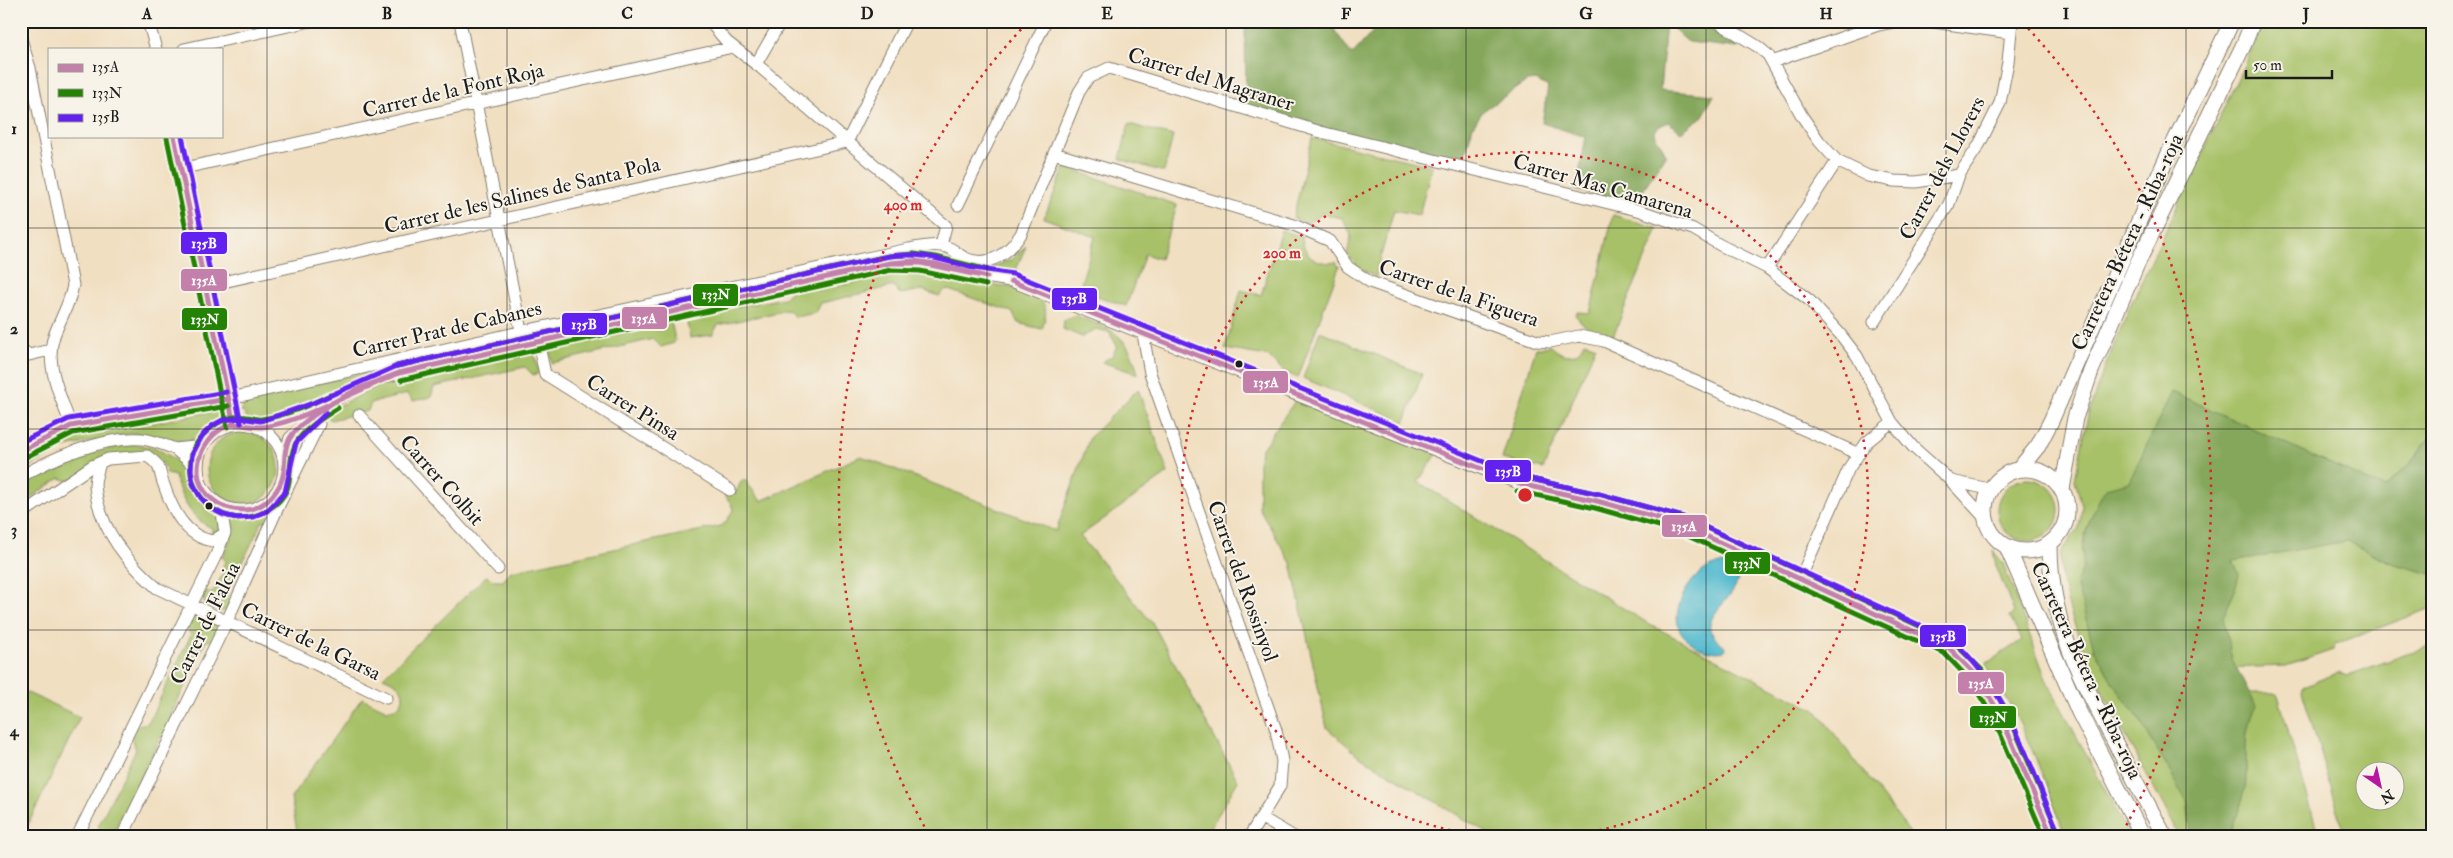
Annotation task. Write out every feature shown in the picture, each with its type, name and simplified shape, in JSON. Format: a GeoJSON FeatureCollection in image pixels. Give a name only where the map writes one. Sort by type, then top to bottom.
{"type":"FeatureCollection","features":[{"type":"Feature","properties":{"kind":"main road","name":"Carretera Bétera - Riba-roja"},"geometry":{"type":"LineString","coordinates":[[2020,468],[2038,446],[2050,421],[2160,174],[2232,21]]}},
{"type":"Feature","properties":{"kind":"main road","name":"Carretera Bétera - Riba-roja"},"geometry":{"type":"LineString","coordinates":[[2062,489],[2075,418],[2091,371],[2137,264],[2244,44],[2253,21]]}},
{"type":"Feature","properties":{"kind":"main road"},"geometry":{"type":"LineString","coordinates":[[2020,468],[2033,469],[2044,472],[2055,479],[2062,489],[2067,504],[2066,519],[2060,533],[2050,544],[2036,550],[2021,551],[2007,547],[1995,538],[1985,518],[1984,504],[1989,489],[2002,475],[2020,468]]}},
{"type":"Feature","properties":{"kind":"main road","name":"Carretera Bétera - Riba-roja"},"geometry":{"type":"LineString","coordinates":[[2050,544],[2050,573],[2063,634],[2074,666],[2165,837]]}},
{"type":"Feature","properties":{"kind":"main road","name":"Carretera Bétera - Riba-roja"},"geometry":{"type":"LineString","coordinates":[[2007,547],[2079,712],[2143,837]]}},
{"type":"Feature","properties":{"kind":"street"},"geometry":{"type":"LineString","coordinates":[[148,21],[156,48]]}},
{"type":"Feature","properties":{"kind":"street"},"geometry":{"type":"LineString","coordinates":[[189,48],[311,21]]}},
{"type":"Feature","properties":{"kind":"street"},"geometry":{"type":"LineString","coordinates":[[460,21],[521,331]]}},
{"type":"Feature","properties":{"kind":"street"},"geometry":{"type":"LineString","coordinates":[[709,21],[733,47],[756,64],[946,226],[940,245]]}},
{"type":"Feature","properties":{"kind":"street"},"geometry":{"type":"LineString","coordinates":[[756,64],[782,21]]}},
{"type":"Feature","properties":{"kind":"street"},"geometry":{"type":"LineString","coordinates":[[847,142],[907,21]]}},
{"type":"Feature","properties":{"kind":"street"},"geometry":{"type":"LineString","coordinates":[[958,205],[1046,21]]}},
{"type":"Feature","properties":{"kind":"street"},"geometry":{"type":"LineString","coordinates":[[1716,21],[1757,46],[1772,62],[1802,116],[1819,141],[1837,161],[1868,176],[1894,181],[1916,182],[1959,175]]}},
{"type":"Feature","properties":{"kind":"street"},"geometry":{"type":"LineString","coordinates":[[1772,62],[1878,25],[1899,21]]}},
{"type":"Feature","properties":{"kind":"street"},"geometry":{"type":"LineString","coordinates":[[1926,21],[2012,33]]}},
{"type":"Feature","properties":{"kind":"street","name":"Carrer dels Llorers"},"geometry":{"type":"LineString","coordinates":[[1874,322],[1949,204],[1959,175],[1979,145],[2000,103],[2012,33],[2012,21]]}},
{"type":"Feature","properties":{"kind":"street"},"geometry":{"type":"LineString","coordinates":[[21,39],[28,59],[73,285],[72,296],[53,337],[50,350],[52,367],[71,426]]}},
{"type":"Feature","properties":{"kind":"street","name":"Carrer de la Font Roja"},"geometry":{"type":"LineString","coordinates":[[180,169],[733,47]]}},
{"type":"Feature","properties":{"kind":"street","name":"Carrer del Magraner"},"geometry":{"type":"LineString","coordinates":[[940,245],[956,250],[964,258],[978,261],[991,261],[1013,247],[1021,234],[1079,92],[1088,78],[1108,68],[1321,132]]}},
{"type":"Feature","properties":{"kind":"street","name":"Carrer Mas Camarena"},"geometry":{"type":"LineString","coordinates":[[1321,132],[1640,211],[1693,229],[1720,245],[1767,268],[1809,300],[1840,334],[1857,356],[1892,422],[1913,446],[1951,481],[1985,518]]}},
{"type":"Feature","properties":{"kind":"street"},"geometry":{"type":"LineString","coordinates":[[174,138],[227,399],[234,425]]}},
{"type":"Feature","properties":{"kind":"street","name":"Carrer de les Salines de Santa Pola"},"geometry":{"type":"LineString","coordinates":[[205,286],[847,142]]}},
{"type":"Feature","properties":{"kind":"street","name":"Carrer de la Figuera"},"geometry":{"type":"LineString","coordinates":[[1054,153],[1294,225],[1330,241],[1350,269],[1380,286],[1537,341],[1550,342],[1580,336],[1604,341],[1859,454]]}},
{"type":"Feature","properties":{"kind":"street"},"geometry":{"type":"LineString","coordinates":[[1767,268],[1837,161]]}},
{"type":"Feature","properties":{"kind":"street","name":"Carrer Prat de Cabanes"},"geometry":{"type":"LineString","coordinates":[[21,451],[71,426],[227,399],[521,331],[909,248],[940,245]]}},
{"type":"Feature","properties":{"kind":"street"},"geometry":{"type":"LineString","coordinates":[[260,428],[322,407],[370,382],[399,372],[890,263],[914,261],[935,264],[972,275],[1011,281],[1520,484],[1597,500],[1680,524],[1948,648],[1976,675],[2000,714],[2052,837]]}},
{"type":"Feature","properties":{"kind":"street","name":"Carrer del Rossinyol"},"geometry":{"type":"LineString","coordinates":[[1143,334],[1150,373],[1276,730],[1282,760],[1280,786],[1249,837]]}},
{"type":"Feature","properties":{"kind":"street","name":"Carrer Pinsa"},"geometry":{"type":"LineString","coordinates":[[538,342],[545,374],[730,490]]}},
{"type":"Feature","properties":{"kind":"street"},"geometry":{"type":"LineString","coordinates":[[21,349],[29,355],[50,350]]}},
{"type":"Feature","properties":{"kind":"street"},"geometry":{"type":"LineString","coordinates":[[283,458],[290,438],[322,407]]}},
{"type":"Feature","properties":{"kind":"street","name":"Carrer Colbit"},"geometry":{"type":"LineString","coordinates":[[359,415],[498,569]]}},
{"type":"Feature","properties":{"kind":"street"},"geometry":{"type":"LineString","coordinates":[[1800,579],[1838,489],[1868,442],[1892,422]]}},
{"type":"Feature","properties":{"kind":"street"},"geometry":{"type":"LineString","coordinates":[[247,424],[260,428],[270,435],[279,446],[283,458],[284,472],[280,485],[267,501],[248,510],[234,510],[221,506],[204,491],[198,469],[199,457],[204,446],[222,428],[247,424]]}},
{"type":"Feature","properties":{"kind":"street","name":"Carrer de Falcia"},"geometry":{"type":"LineString","coordinates":[[122,837],[227,621],[279,505],[319,424]]}},
{"type":"Feature","properties":{"kind":"street"},"geometry":{"type":"LineString","coordinates":[[21,477],[57,457],[122,440],[142,439],[175,449],[204,446]]}},
{"type":"Feature","properties":{"kind":"street"},"geometry":{"type":"LineString","coordinates":[[175,449],[198,469]]}},
{"type":"Feature","properties":{"kind":"street"},"geometry":{"type":"LineString","coordinates":[[21,514],[108,459],[147,456],[158,465],[163,484],[179,518],[191,531],[203,539],[213,541],[225,533]]}},
{"type":"Feature","properties":{"kind":"street","name":"Carrer de la Garsa"},"geometry":{"type":"LineString","coordinates":[[100,463],[95,483],[97,498],[106,525],[134,569],[157,588],[386,698]]}},
{"type":"Feature","properties":{"kind":"street"},"geometry":{"type":"LineString","coordinates":[[1951,481],[1989,489]]}},
{"type":"Feature","properties":{"kind":"street","name":"Carrer de Falcia"},"geometry":{"type":"LineString","coordinates":[[77,837],[192,605],[225,533],[221,506]]}},
{"type":"Feature","properties":{"kind":"street"},"geometry":{"type":"LineString","coordinates":[[1262,818],[1294,837]]}},
{"type":"Feature","properties":{"kind":"green space"},"geometry":{"type":"Polygon","coordinates":[[[1328,21],[1352,55],[1382,21],[1703,21],[1739,44],[1738,48],[1688,42],[1666,22],[1660,90],[1714,95],[1703,116],[1681,132],[1668,122],[1658,127],[1654,133],[1666,154],[1634,204],[1576,190],[1586,137],[1542,123],[1548,87],[1536,80],[1527,81],[1483,111],[1473,126],[1463,162],[1359,139],[1246,105],[1245,22],[1328,21]]]}},
{"type":"Feature","properties":{"kind":"green space"},"geometry":{"type":"Polygon","coordinates":[[[2265,21],[2432,21],[2432,608],[2336,644],[2333,650],[2286,666],[2191,669],[2190,693],[2274,693],[2278,695],[2319,837],[2179,837],[2090,664],[2065,593],[2060,559],[2061,551],[2078,529],[2081,517],[2082,506],[2075,480],[2088,415],[2102,374],[2130,306],[2265,21]]]}},
{"type":"Feature","properties":{"kind":"green space"},"geometry":{"type":"Polygon","coordinates":[[[1129,124],[1173,136],[1164,172],[1120,159],[1129,124]]]}},
{"type":"Feature","properties":{"kind":"green space"},"geometry":{"type":"Polygon","coordinates":[[[1312,138],[1432,166],[1419,215],[1394,210],[1376,277],[1361,269],[1347,255],[1351,235],[1342,218],[1323,214],[1307,223],[1293,218],[1312,138]]]}},
{"type":"Feature","properties":{"kind":"green space"},"geometry":{"type":"Polygon","coordinates":[[[1065,167],[1177,205],[1160,259],[1145,254],[1126,306],[1079,290],[1095,237],[1044,218],[1065,167]]]}},
{"type":"Feature","properties":{"kind":"green space"},"geometry":{"type":"Polygon","coordinates":[[[1613,215],[1658,228],[1613,336],[1589,330],[1576,316],[1577,312],[1590,313],[1613,215]]]}},
{"type":"Feature","properties":{"kind":"green space"},"geometry":{"type":"Polygon","coordinates":[[[1281,230],[1302,237],[1305,249],[1313,258],[1323,262],[1336,262],[1339,267],[1298,378],[1285,372],[1267,356],[1225,349],[1241,290],[1261,295],[1281,230]]]}},
{"type":"Feature","properties":{"kind":"green space"},"geometry":{"type":"Polygon","coordinates":[[[1026,246],[1013,277],[885,260],[368,377],[320,403],[271,422],[248,419],[241,410],[249,400],[820,270],[924,252],[972,266],[995,266],[1013,259],[1026,246]]]}},
{"type":"Feature","properties":{"kind":"green space"},"geometry":{"type":"Polygon","coordinates":[[[911,267],[936,271],[982,284],[1026,291],[1034,295],[1045,306],[1046,314],[1042,329],[1018,323],[1012,312],[946,289],[939,296],[922,290],[900,294],[894,286],[821,303],[816,313],[795,317],[788,310],[718,325],[712,335],[690,338],[686,319],[689,315],[735,305],[737,307],[784,298],[790,292],[815,287],[818,290],[888,275],[893,270],[911,267]]]}},
{"type":"Feature","properties":{"kind":"green space"},"geometry":{"type":"Polygon","coordinates":[[[1075,315],[1116,334],[1129,349],[1138,374],[1102,362],[1112,356],[1117,346],[1109,332],[1096,329],[1082,337],[1063,329],[1064,320],[1075,315]]]}},
{"type":"Feature","properties":{"kind":"green space"},"geometry":{"type":"Polygon","coordinates":[[[662,320],[671,321],[674,343],[661,347],[653,339],[552,363],[549,348],[556,344],[559,347],[659,325],[662,320]]]}},
{"type":"Feature","properties":{"kind":"green space"},"geometry":{"type":"Polygon","coordinates":[[[1320,331],[1422,374],[1405,422],[1303,378],[1320,331]]]}},
{"type":"Feature","properties":{"kind":"green space"},"geometry":{"type":"Polygon","coordinates":[[[1585,342],[1596,346],[1543,469],[1502,459],[1536,348],[1551,346],[1560,353],[1570,355],[1582,348],[1585,342]]]}},
{"type":"Feature","properties":{"kind":"green space"},"geometry":{"type":"Polygon","coordinates":[[[533,349],[539,373],[533,375],[525,367],[434,387],[431,397],[413,401],[407,394],[371,403],[368,411],[331,420],[326,416],[328,411],[382,384],[428,372],[431,375],[523,355],[524,351],[533,349]]]}},
{"type":"Feature","properties":{"kind":"green space"},"geometry":{"type":"Polygon","coordinates":[[[1138,389],[1168,473],[1080,536],[1153,624],[1238,781],[1209,830],[1187,837],[298,837],[291,798],[362,698],[387,710],[398,707],[403,699],[402,690],[398,685],[383,677],[486,576],[495,581],[503,581],[511,571],[721,526],[726,522],[733,510],[731,503],[724,495],[735,494],[742,480],[745,480],[761,501],[861,456],[1056,531],[1090,437],[1138,389]]]}},
{"type":"Feature","properties":{"kind":"green space"},"geometry":{"type":"Polygon","coordinates":[[[2172,392],[2384,488],[2409,465],[2432,434],[2432,574],[2394,564],[2347,541],[2233,561],[2239,574],[2234,593],[2223,617],[2232,659],[2256,706],[2248,727],[2245,789],[2229,837],[2199,837],[2191,832],[2187,801],[2141,722],[2113,683],[2094,649],[2076,582],[2083,566],[2082,550],[2084,537],[2099,501],[2106,488],[2129,482],[2172,392]]]}},
{"type":"Feature","properties":{"kind":"green space"},"geometry":{"type":"Polygon","coordinates":[[[1297,398],[1346,421],[1437,454],[1418,482],[1649,624],[1817,711],[1913,837],[1494,837],[1358,755],[1327,728],[1291,563],[1259,508],[1259,462],[1261,450],[1297,398]]]}},
{"type":"Feature","properties":{"kind":"green space"},"geometry":{"type":"Polygon","coordinates":[[[216,411],[221,418],[215,427],[201,437],[190,441],[173,441],[135,433],[65,447],[21,471],[21,461],[62,440],[216,411]]]}},
{"type":"Feature","properties":{"kind":"green space"},"geometry":{"type":"Polygon","coordinates":[[[250,432],[269,442],[277,454],[279,468],[277,482],[269,494],[257,502],[236,504],[217,494],[209,482],[207,461],[217,442],[229,434],[250,432]]]}},
{"type":"Feature","properties":{"kind":"green space"},"geometry":{"type":"Polygon","coordinates":[[[135,444],[156,448],[181,463],[215,511],[219,519],[220,530],[212,536],[212,528],[192,513],[183,499],[175,476],[167,474],[160,460],[150,454],[138,452],[108,461],[68,481],[60,478],[21,504],[21,484],[35,475],[75,457],[135,444]]]}},
{"type":"Feature","properties":{"kind":"green space"},"geometry":{"type":"Polygon","coordinates":[[[2022,479],[2034,479],[2050,488],[2057,498],[2059,510],[2057,522],[2050,532],[2034,541],[2022,541],[2011,536],[2002,527],[1997,516],[1997,504],[2002,493],[2011,484],[2022,479]]]}},
{"type":"Feature","properties":{"kind":"green space"},"geometry":{"type":"Polygon","coordinates":[[[274,506],[271,521],[262,522],[226,596],[231,604],[227,610],[220,612],[205,605],[203,598],[205,592],[214,591],[225,569],[223,565],[226,561],[222,557],[229,542],[232,519],[237,516],[255,515],[274,506]]]}},
{"type":"Feature","properties":{"kind":"green space"},"geometry":{"type":"Polygon","coordinates":[[[1993,551],[2003,563],[2046,679],[2130,837],[2066,837],[2031,747],[1997,682],[1984,665],[2022,640],[2009,616],[2014,612],[1996,566],[1993,551]]]}},
{"type":"Feature","properties":{"kind":"green space"},"geometry":{"type":"Polygon","coordinates":[[[193,616],[217,625],[219,630],[215,640],[206,641],[171,715],[176,723],[168,740],[161,737],[111,837],[93,837],[136,749],[131,739],[138,725],[148,723],[191,635],[186,627],[193,616]]]}},
{"type":"Feature","properties":{"kind":"green space"},"geometry":{"type":"Polygon","coordinates":[[[2432,645],[2432,837],[2346,837],[2302,691],[2304,686],[2340,672],[2346,676],[2432,645]]]}},
{"type":"Feature","properties":{"kind":"green space"},"geometry":{"type":"Polygon","coordinates":[[[21,690],[80,717],[22,837],[21,837],[21,690]]]}},
{"type":"Feature","properties":{"kind":"water"},"geometry":{"type":"Polygon","coordinates":[[[1722,564],[1732,567],[1738,578],[1732,592],[1712,619],[1711,632],[1725,647],[1724,651],[1714,652],[1698,647],[1687,639],[1680,631],[1677,619],[1682,598],[1695,578],[1712,566],[1722,564]]]}},
{"type":"Feature","properties":{"kind":"transit line","name":"133N"},"geometry":{"type":"LineString","coordinates":[[167,138],[227,427]]}},
{"type":"Feature","properties":{"kind":"transit line","name":"135A"},"geometry":{"type":"LineString","coordinates":[[174,138],[234,425]]}},
{"type":"Feature","properties":{"kind":"transit line","name":"135B"},"geometry":{"type":"LineString","coordinates":[[182,138],[241,423]]}},
{"type":"Feature","properties":{"kind":"transit line","name":"133N"},"geometry":{"type":"LineString","coordinates":[[889,256],[914,254],[936,257],[988,270]]}},
{"type":"Feature","properties":{"kind":"transit line","name":"133N"},"geometry":{"type":"LineString","coordinates":[[397,366],[888,256]]}},
{"type":"Feature","properties":{"kind":"transit line","name":"135B"},"geometry":{"type":"LineString","coordinates":[[326,413],[296,443],[285,492],[267,511],[253,517],[237,518],[224,515],[212,509],[201,498],[193,484],[191,470],[192,455],[202,436],[212,426],[223,420],[240,418],[261,421],[313,403],[397,366],[889,256],[923,256],[974,268],[1013,274],[1522,477],[1599,494],[1683,517],[1952,640],[1972,660],[1989,682],[2003,706],[2027,756],[2059,834]]}},
{"type":"Feature","properties":{"kind":"transit line","name":"135A"},"geometry":{"type":"LineString","coordinates":[[890,263],[914,261],[935,264],[987,277]]}},
{"type":"Feature","properties":{"kind":"transit line","name":"135A"},"geometry":{"type":"LineString","coordinates":[[399,373],[890,263]]}},
{"type":"Feature","properties":{"kind":"transit line","name":"135A"},"geometry":{"type":"LineString","coordinates":[[890,263],[921,263],[987,277]]}},
{"type":"Feature","properties":{"kind":"transit line","name":"133N"},"geometry":{"type":"LineString","coordinates":[[401,380],[891,270],[920,271],[986,285]]}},
{"type":"Feature","properties":{"kind":"transit line","name":"135A"},"geometry":{"type":"LineString","coordinates":[[1011,281],[1520,484]]}},
{"type":"Feature","properties":{"kind":"transit line","name":"135A"},"geometry":{"type":"LineString","coordinates":[[1011,281],[1520,484]]}},
{"type":"Feature","properties":{"kind":"transit line","name":"135A"},"geometry":{"type":"LineString","coordinates":[[334,402],[360,388],[399,373]]}},
{"type":"Feature","properties":{"kind":"transit line","name":"135A"},"geometry":{"type":"LineString","coordinates":[[334,402],[399,373]]}},
{"type":"Feature","properties":{"kind":"transit line","name":"135B"},"geometry":{"type":"LineString","coordinates":[[21,442],[69,419],[226,392]]}},
{"type":"Feature","properties":{"kind":"transit line","name":"133N"},"geometry":{"type":"LineString","coordinates":[[330,395],[289,413],[271,418],[233,417],[212,427],[197,443],[191,461],[192,479],[200,496],[213,509],[229,516],[249,517],[269,509],[285,494],[290,478],[292,454],[298,439],[314,424],[338,408]]}},
{"type":"Feature","properties":{"kind":"transit line","name":"135A"},"geometry":{"type":"LineString","coordinates":[[21,451],[71,426],[227,399]]}},
{"type":"Feature","properties":{"kind":"transit line","name":"135A"},"geometry":{"type":"LineString","coordinates":[[334,402],[304,422],[290,438],[286,450],[282,478],[271,498],[252,509],[231,509],[216,502],[204,491],[198,471],[199,460],[202,450],[216,433],[230,425],[262,427],[281,423],[334,402]]}},
{"type":"Feature","properties":{"kind":"transit line","name":"133N"},"geometry":{"type":"LineString","coordinates":[[24,458],[73,433],[228,406]]}},
{"type":"Feature","properties":{"kind":"transit line","name":"133N"},"geometry":{"type":"LineString","coordinates":[[1522,477],[1599,494],[1683,517],[1952,641],[1982,670],[2007,711],[2059,834]]}},
{"type":"Feature","properties":{"kind":"transit line","name":"135A"},"geometry":{"type":"LineString","coordinates":[[1520,484],[1597,501],[1680,524],[1948,647],[1976,675],[2000,714],[2052,837]]}},
{"type":"Feature","properties":{"kind":"transit line","name":"133N"},"geometry":{"type":"LineString","coordinates":[[1517,491],[1595,508],[1677,531],[1944,653],[1970,680],[1993,717],[2044,837]]}}]}
